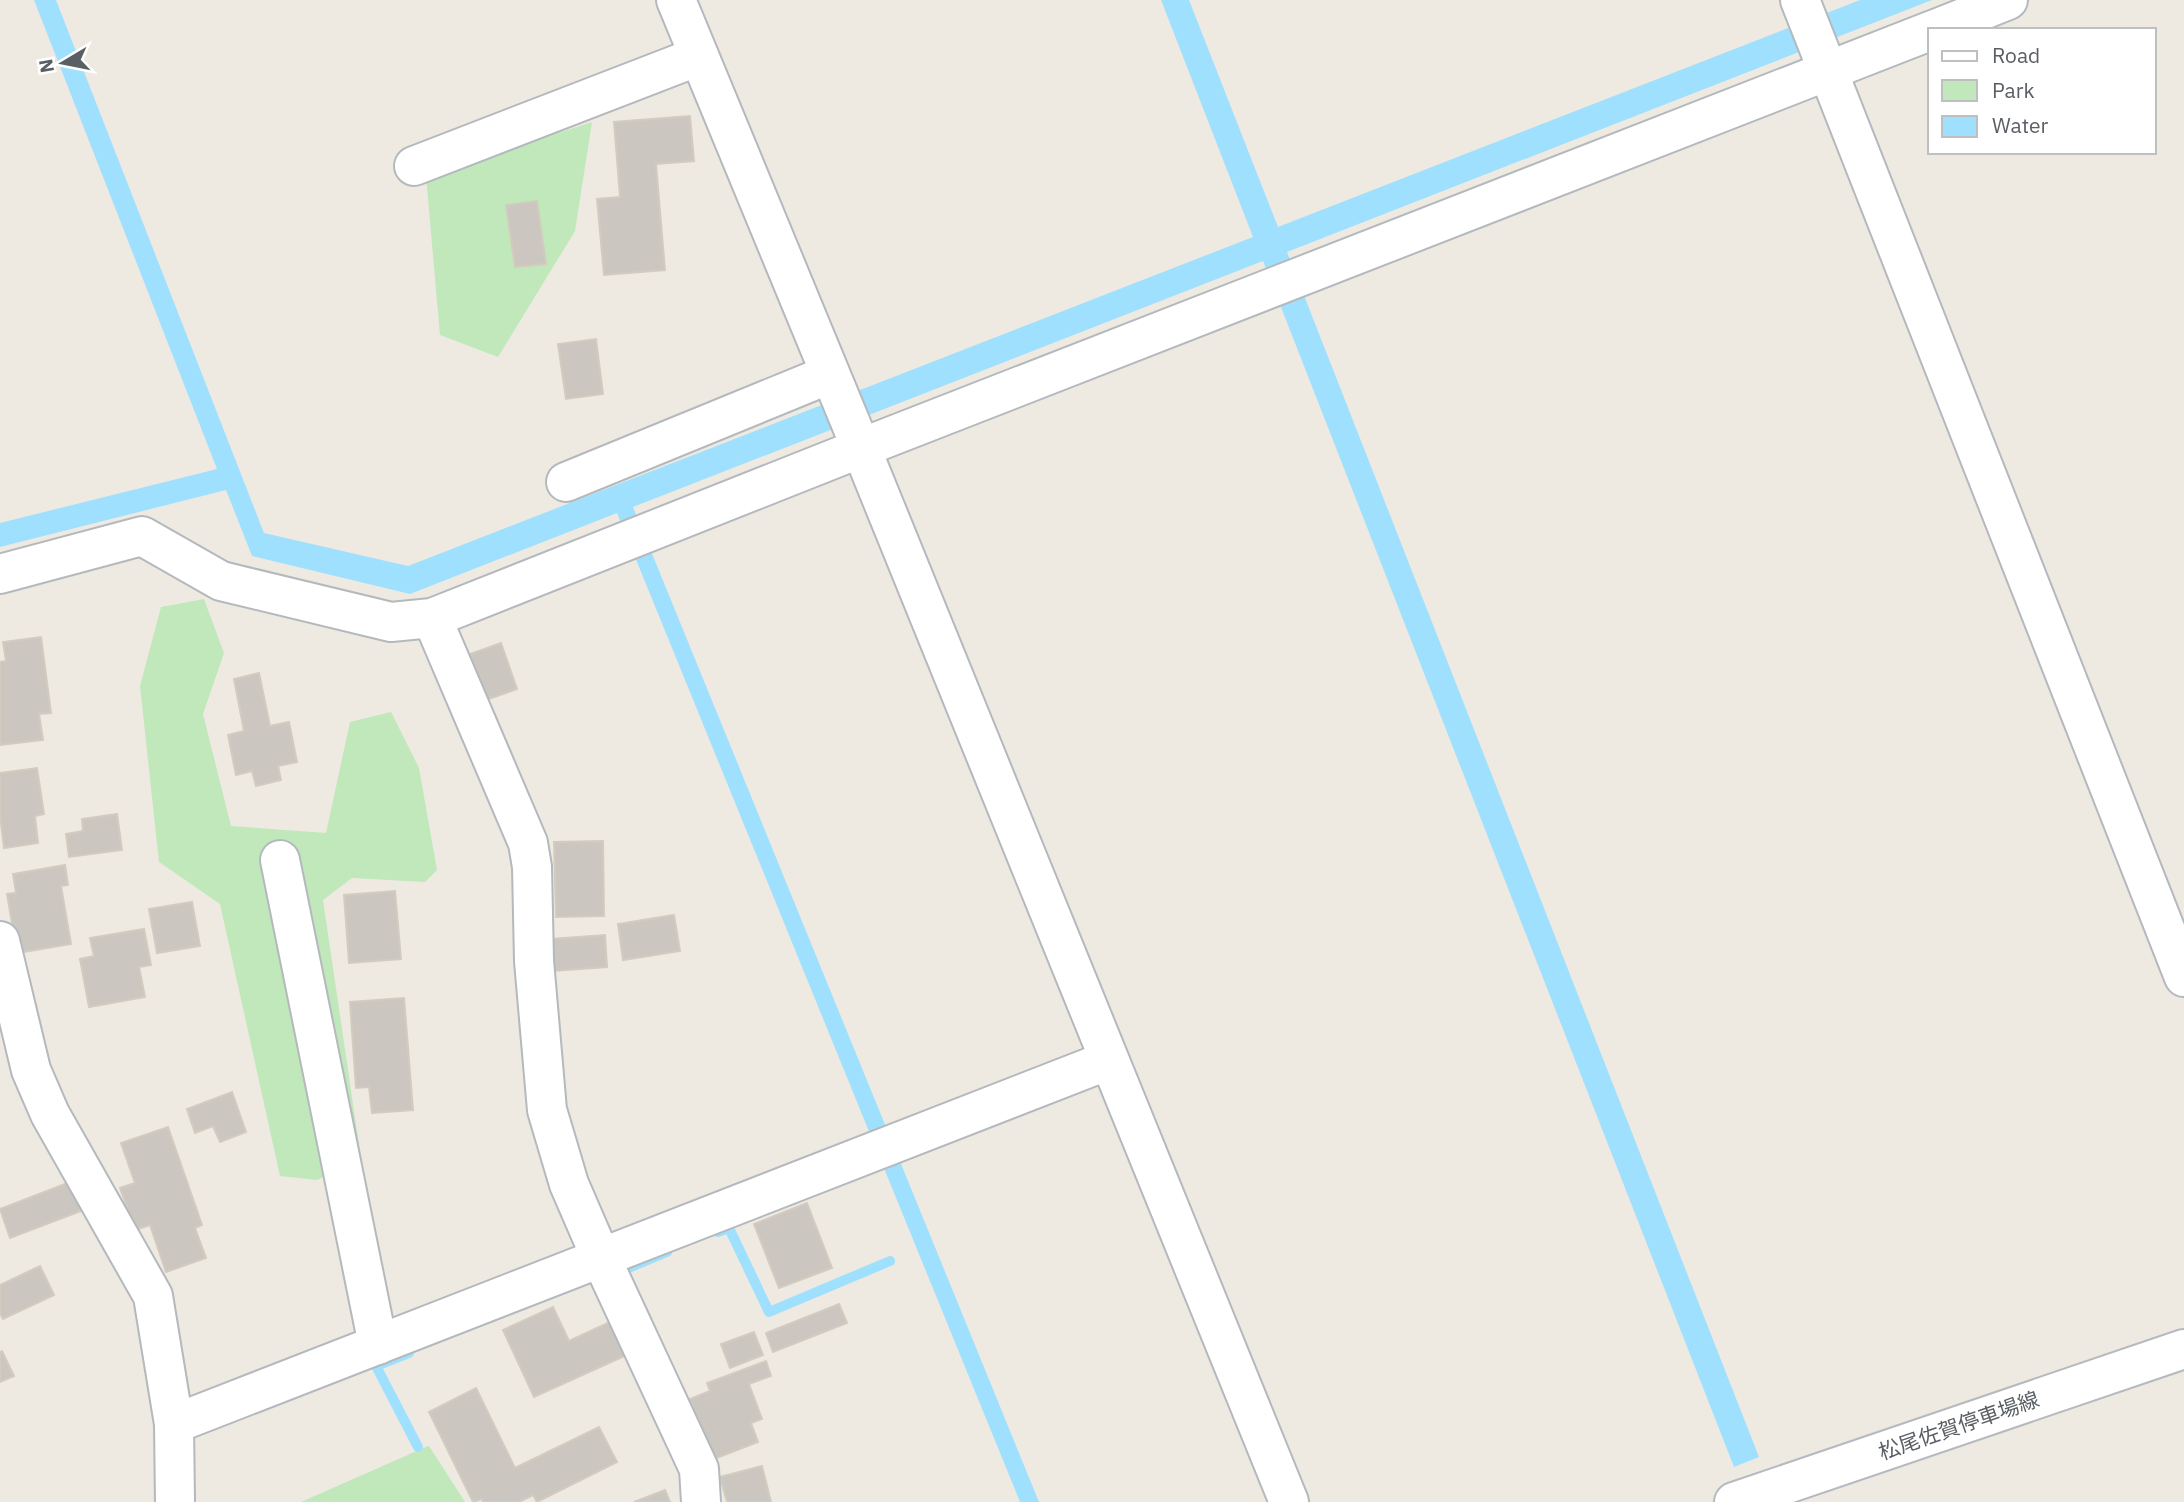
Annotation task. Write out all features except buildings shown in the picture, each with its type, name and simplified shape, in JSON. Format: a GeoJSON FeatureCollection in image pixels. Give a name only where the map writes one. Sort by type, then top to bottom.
{"type":"FeatureCollection","features":[{"type":"Feature","properties":{"kind":"street"},"geometry":{"type":"LineString","coordinates":[[676,0],[858,439],[1289,1502]]}},
{"type":"Feature","properties":{"kind":"street"},"geometry":{"type":"LineString","coordinates":[[1936,28],[2008,0]]}},
{"type":"Feature","properties":{"kind":"street"},"geometry":{"type":"LineString","coordinates":[[1802,5],[2184,977]]}},
{"type":"Feature","properties":{"kind":"street"},"geometry":{"type":"LineString","coordinates":[[0,574],[142,536],[221,581],[391,622],[432,618],[636,537],[858,439],[1264,291],[1825,65],[1928,31]]}},
{"type":"Feature","properties":{"kind":"street"},"geometry":{"type":"LineString","coordinates":[[414,166],[699,56]]}},
{"type":"Feature","properties":{"kind":"street"},"geometry":{"type":"LineString","coordinates":[[566,482],[834,382]]}},
{"type":"Feature","properties":{"kind":"street"},"geometry":{"type":"LineString","coordinates":[[432,618],[527,843],[532,867],[534,961],[547,1110],[569,1184],[699,1469],[701,1502]]}},
{"type":"Feature","properties":{"kind":"street"},"geometry":{"type":"LineString","coordinates":[[280,860],[378,1345]]}},
{"type":"Feature","properties":{"kind":"street"},"geometry":{"type":"LineString","coordinates":[[0,941],[32,1070],[50,1114],[153,1296],[174,1424],[175,1502]]}},
{"type":"Feature","properties":{"kind":"street"},"geometry":{"type":"LineString","coordinates":[[174,1424],[1109,1060]]}},
{"type":"Feature","properties":{"kind":"street","name":"松尾佐賀停車場線"},"geometry":{"type":"LineString","coordinates":[[1734,1502],[2184,1349]]}},
{"type":"Feature","properties":{"kind":"green space"},"geometry":{"type":"Polygon","coordinates":[[[592,122],[575,231],[498,357],[440,335],[426,176],[592,122]]]}},
{"type":"Feature","properties":{"kind":"green space"},"geometry":{"type":"Polygon","coordinates":[[[204,599],[224,653],[203,714],[231,826],[326,833],[350,722],[391,712],[419,768],[437,870],[425,882],[352,878],[323,900],[361,1158],[317,1180],[280,1176],[220,904],[159,862],[140,686],[161,607],[204,599]]]}},
{"type":"Feature","properties":{"kind":"green space"},"geometry":{"type":"Polygon","coordinates":[[[428,1446],[465,1502],[301,1502],[428,1446]]]}},
{"type":"Feature","properties":{"kind":"water"},"geometry":{"type":"Polygon","coordinates":[[[34,0],[56,0],[264,533],[408,566],[1253,237],[1161,0],[1189,0],[1278,227],[1860,0],[1932,0],[1287,252],[1759,1457],[1734,1467],[1263,261],[633,507],[1039,1502],[1020,1502],[617,513],[410,594],[252,556],[226,490],[0,547],[0,523],[217,469],[34,0]]]}},
{"type":"Feature","properties":{"kind":"waterway"},"geometry":{"type":"LineString","coordinates":[[718,1232],[729,1228],[769,1312],[890,1261]]}},
{"type":"Feature","properties":{"kind":"waterway"},"geometry":{"type":"LineString","coordinates":[[621,1271],[667,1252]]}},
{"type":"Feature","properties":{"kind":"waterway"},"geometry":{"type":"LineString","coordinates":[[409,1353],[376,1366],[418,1447]]}}]}
